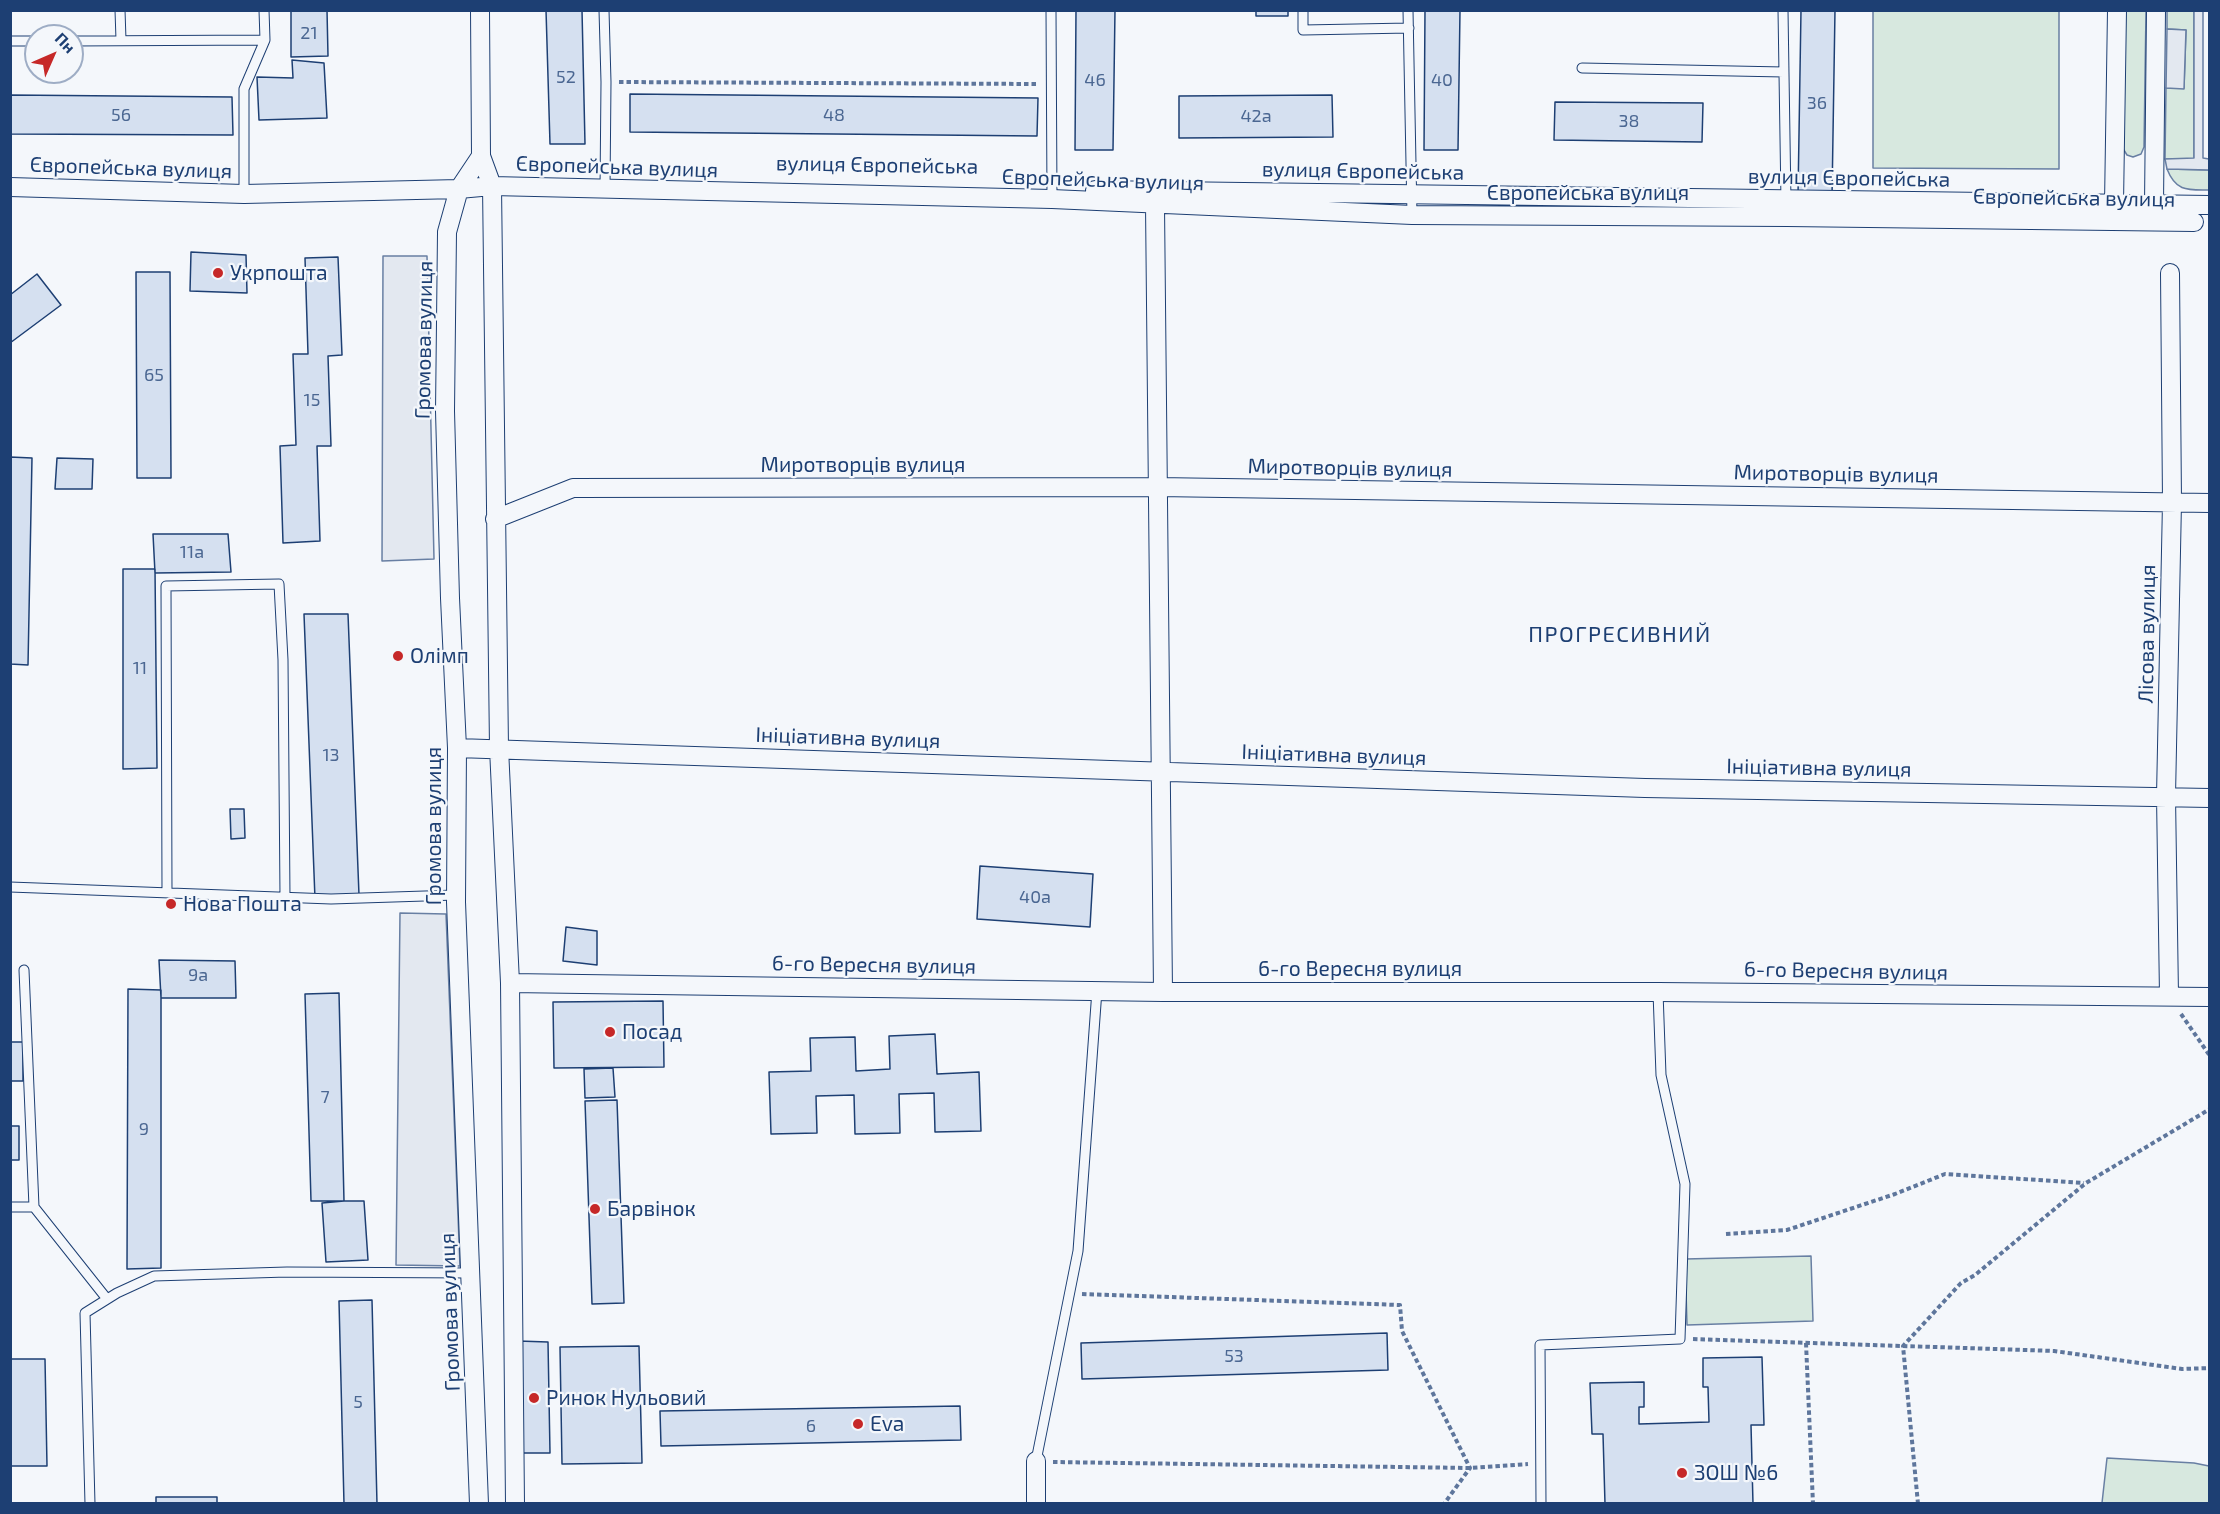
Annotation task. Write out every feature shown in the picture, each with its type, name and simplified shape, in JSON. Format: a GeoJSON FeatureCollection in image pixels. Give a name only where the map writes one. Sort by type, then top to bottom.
{"type":"FeatureCollection","features":[{"type":"Feature","properties":{"kind":"street"},"geometry":{"type":"LineString","coordinates":[[480,10],[481,156],[492,186],[500,748],[510,983],[515,1503]]}},
{"type":"Feature","properties":{"kind":"street"},"geometry":{"type":"LineString","coordinates":[[2114,204],[2117,10]]}},
{"type":"Feature","properties":{"kind":"street"},"geometry":{"type":"LineString","coordinates":[[2154,204],[2156,10]]}},
{"type":"Feature","properties":{"kind":"street","name":"Громова вулиця"},"geometry":{"type":"LineString","coordinates":[[479,1503],[456,895],[457,748],[445,411],[447,232],[459,189],[481,156]]}},
{"type":"Feature","properties":{"kind":"street","name":"вулиця Європейська"},"geometry":{"type":"LineString","coordinates":[[516,182],[2210,205]]}},
{"type":"Feature","properties":{"kind":"street","name":"Європейська вулиця"},"geometry":{"type":"LineString","coordinates":[[10,187],[244,194],[459,189],[492,186],[1052,199],[1412,215],[2194,222]]}},
{"type":"Feature","properties":{"kind":"street"},"geometry":{"type":"LineString","coordinates":[[1155,205],[1163,992]]}},
{"type":"Feature","properties":{"kind":"street","name":"Лісова вулиця"},"geometry":{"type":"LineString","coordinates":[[2169,996],[2166,796],[2172,502],[2170,273]]}},
{"type":"Feature","properties":{"kind":"street","name":"Миротворців вулиця"},"geometry":{"type":"LineString","coordinates":[[495,519],[573,488],[1158,487],[2210,503]]}},
{"type":"Feature","properties":{"kind":"street","name":"Ініціативна вулиця"},"geometry":{"type":"LineString","coordinates":[[457,748],[1646,788],[2210,798]]}},
{"type":"Feature","properties":{"kind":"street","name":"6-го Вересня вулиця"},"geometry":{"type":"LineString","coordinates":[[510,983],[1163,992],[1658,992],[2210,997]]}},
{"type":"Feature","properties":{"kind":"street"},"geometry":{"type":"LineString","coordinates":[[1036,1461],[1036,1503]]}},
{"type":"Feature","properties":{"kind":"lane"},"geometry":{"type":"LineString","coordinates":[[120,10],[121,40]]}},
{"type":"Feature","properties":{"kind":"lane"},"geometry":{"type":"LineString","coordinates":[[244,194],[244,89],[265,40],[264,10]]}},
{"type":"Feature","properties":{"kind":"lane"},"geometry":{"type":"LineString","coordinates":[[604,10],[605,189]]}},
{"type":"Feature","properties":{"kind":"lane"},"geometry":{"type":"LineString","coordinates":[[1051,10],[1052,199]]}},
{"type":"Feature","properties":{"kind":"lane"},"geometry":{"type":"LineString","coordinates":[[1303,10],[1303,30],[1409,28]]}},
{"type":"Feature","properties":{"kind":"lane"},"geometry":{"type":"LineString","coordinates":[[1408,10],[1412,215]]}},
{"type":"Feature","properties":{"kind":"lane"},"geometry":{"type":"LineString","coordinates":[[1783,10],[1786,217]]}},
{"type":"Feature","properties":{"kind":"lane"},"geometry":{"type":"LineString","coordinates":[[84,41],[265,40]]}},
{"type":"Feature","properties":{"kind":"lane"},"geometry":{"type":"LineString","coordinates":[[1582,68],[1784,72]]}},
{"type":"Feature","properties":{"kind":"lane"},"geometry":{"type":"LineString","coordinates":[[167,892],[166,586],[279,584],[283,660],[285,897]]}},
{"type":"Feature","properties":{"kind":"lane"},"geometry":{"type":"LineString","coordinates":[[10,887],[331,899],[456,895]]}},
{"type":"Feature","properties":{"kind":"lane"},"geometry":{"type":"LineString","coordinates":[[24,970],[34,1207],[107,1299]]}},
{"type":"Feature","properties":{"kind":"lane"},"geometry":{"type":"LineString","coordinates":[[1036,1461],[1078,1251],[1096,990]]}},
{"type":"Feature","properties":{"kind":"lane"},"geometry":{"type":"LineString","coordinates":[[1541,1503],[1540,1345],[1680,1339],[1685,1184],[1677,1138],[1661,1075],[1658,992]]}},
{"type":"Feature","properties":{"kind":"lane"},"geometry":{"type":"LineString","coordinates":[[10,1207],[34,1207]]}},
{"type":"Feature","properties":{"kind":"lane"},"geometry":{"type":"LineString","coordinates":[[90,1503],[85,1312],[154,1276],[287,1272],[471,1273]]}},
{"type":"Feature","properties":{"kind":"path"},"geometry":{"type":"LineString","coordinates":[[606,82],[1052,85]]}},
{"type":"Feature","properties":{"kind":"path"},"geometry":{"type":"LineString","coordinates":[[2169,996],[2210,1056]]}},
{"type":"Feature","properties":{"kind":"path"},"geometry":{"type":"LineString","coordinates":[[1918,1503],[1903,1346],[1961,1283],[1975,1275],[2086,1183],[2210,1109]]}},
{"type":"Feature","properties":{"kind":"path"},"geometry":{"type":"LineString","coordinates":[[1726,1234],[1787,1230],[1895,1194],[1945,1174],[2086,1183]]}},
{"type":"Feature","properties":{"kind":"path"},"geometry":{"type":"LineString","coordinates":[[1070,1293],[1400,1305],[1402,1331],[1470,1468]]}},
{"type":"Feature","properties":{"kind":"path"},"geometry":{"type":"LineString","coordinates":[[1680,1339],[2054,1351],[2182,1369],[2210,1368]]}},
{"type":"Feature","properties":{"kind":"path"},"geometry":{"type":"LineString","coordinates":[[1806,1343],[1813,1503]]}},
{"type":"Feature","properties":{"kind":"path"},"geometry":{"type":"LineString","coordinates":[[1036,1461],[1470,1468],[1540,1463]]}},
{"type":"Feature","properties":{"kind":"path"},"geometry":{"type":"LineString","coordinates":[[1444,1503],[1470,1468]]}},
{"type":"Feature","properties":{"kind":"shaded area"},"geometry":{"type":"Polygon","coordinates":[[[1873,11],[2059,11],[2059,169],[1873,168],[1873,11]]]}},
{"type":"Feature","properties":{"kind":"shaded area"},"geometry":{"type":"Polygon","coordinates":[[[2125,11],[2146,11],[2144,147],[2141,154],[2133,157],[2127,155],[2122,147],[2125,11]]]}},
{"type":"Feature","properties":{"kind":"shaded area"},"geometry":{"type":"Polygon","coordinates":[[[2167,11],[2194,11],[2194,159],[2165,159],[2166,88],[2184,88],[2186,30],[2167,29],[2167,11]]]}},
{"type":"Feature","properties":{"kind":"shaded area"},"geometry":{"type":"Polygon","coordinates":[[[2194,11],[2203,11],[2203,158],[2209,159],[2209,170],[2167,169],[2165,159],[2194,158],[2194,11]]]}},
{"type":"Feature","properties":{"kind":"shaded area"},"geometry":{"type":"Polygon","coordinates":[[[2167,29],[2186,30],[2184,89],[2166,88],[2167,29]]]}},
{"type":"Feature","properties":{"kind":"shaded area"},"geometry":{"type":"Polygon","coordinates":[[[2167,169],[2209,170],[2209,190],[2179,186],[2167,169]]]}},
{"type":"Feature","properties":{"kind":"shaded area"},"geometry":{"type":"Polygon","coordinates":[[[383,256],[427,256],[434,559],[382,561],[383,256]]]}},
{"type":"Feature","properties":{"kind":"shaded area"},"geometry":{"type":"Polygon","coordinates":[[[400,913],[446,914],[460,1266],[396,1265],[400,913]]]}},
{"type":"Feature","properties":{"kind":"shaded area"},"geometry":{"type":"Polygon","coordinates":[[[1811,1256],[1813,1321],[1687,1325],[1685,1259],[1811,1256]]]}},
{"type":"Feature","properties":{"kind":"shaded area"},"geometry":{"type":"Polygon","coordinates":[[[2107,1458],[2194,1463],[2209,1466],[2209,1503],[2102,1503],[2107,1458]]]}},
{"type":"Feature","properties":{"kind":"building"},"geometry":{"type":"Polygon","coordinates":[[[291,10],[327,10],[328,56],[291,57],[291,10]]]}},
{"type":"Feature","properties":{"kind":"building"},"geometry":{"type":"Polygon","coordinates":[[[546,10],[582,10],[585,144],[550,144],[546,10]]]}},
{"type":"Feature","properties":{"kind":"building"},"geometry":{"type":"Polygon","coordinates":[[[1076,10],[1115,10],[1113,150],[1075,150],[1076,10]]]}},
{"type":"Feature","properties":{"kind":"building"},"geometry":{"type":"Polygon","coordinates":[[[1256,10],[1288,10],[1288,16],[1256,16],[1256,10]]]}},
{"type":"Feature","properties":{"kind":"building"},"geometry":{"type":"Polygon","coordinates":[[[1425,10],[1460,10],[1458,150],[1424,150],[1425,10]]]}},
{"type":"Feature","properties":{"kind":"building"},"geometry":{"type":"Polygon","coordinates":[[[1801,10],[1835,10],[1832,197],[1798,196],[1801,10]]]}},
{"type":"Feature","properties":{"kind":"building"},"geometry":{"type":"Polygon","coordinates":[[[292,60],[324,63],[327,118],[259,120],[257,77],[293,78],[292,60]]]}},
{"type":"Feature","properties":{"kind":"building"},"geometry":{"type":"Polygon","coordinates":[[[630,94],[1038,98],[1037,136],[630,132],[630,94]]]}},
{"type":"Feature","properties":{"kind":"building"},"geometry":{"type":"Polygon","coordinates":[[[10,95],[232,97],[233,135],[10,134],[10,95]]]}},
{"type":"Feature","properties":{"kind":"building"},"geometry":{"type":"Polygon","coordinates":[[[1332,95],[1333,137],[1179,138],[1179,96],[1332,95]]]}},
{"type":"Feature","properties":{"kind":"building"},"geometry":{"type":"Polygon","coordinates":[[[1555,102],[1703,103],[1702,142],[1554,140],[1555,102]]]}},
{"type":"Feature","properties":{"kind":"building","name":"Укрпошта"},"geometry":{"type":"Polygon","coordinates":[[[191,252],[246,255],[247,293],[190,291],[191,252]]]}},
{"type":"Feature","properties":{"kind":"building"},"geometry":{"type":"Polygon","coordinates":[[[338,257],[342,355],[328,356],[331,446],[317,446],[320,541],[283,543],[280,446],[296,445],[293,354],[308,354],[305,258],[338,257]]]}},
{"type":"Feature","properties":{"kind":"building"},"geometry":{"type":"Polygon","coordinates":[[[136,272],[170,272],[171,478],[137,478],[136,272]]]}},
{"type":"Feature","properties":{"kind":"building"},"geometry":{"type":"Polygon","coordinates":[[[37,274],[61,305],[10,343],[10,295],[37,274]]]}},
{"type":"Feature","properties":{"kind":"building"},"geometry":{"type":"Polygon","coordinates":[[[10,457],[32,458],[28,665],[10,664],[10,457]]]}},
{"type":"Feature","properties":{"kind":"building"},"geometry":{"type":"Polygon","coordinates":[[[57,458],[93,459],[92,489],[55,489],[57,458]]]}},
{"type":"Feature","properties":{"kind":"building"},"geometry":{"type":"Polygon","coordinates":[[[153,534],[228,534],[231,572],[155,573],[153,534]]]}},
{"type":"Feature","properties":{"kind":"building"},"geometry":{"type":"Polygon","coordinates":[[[123,569],[155,569],[157,768],[123,769],[123,569]]]}},
{"type":"Feature","properties":{"kind":"building"},"geometry":{"type":"Polygon","coordinates":[[[304,614],[348,614],[359,895],[315,899],[304,614]]]}},
{"type":"Feature","properties":{"kind":"building"},"geometry":{"type":"Polygon","coordinates":[[[230,809],[244,809],[245,838],[231,839],[230,809]]]}},
{"type":"Feature","properties":{"kind":"building"},"geometry":{"type":"Polygon","coordinates":[[[980,866],[1093,874],[1090,927],[977,919],[980,866]]]}},
{"type":"Feature","properties":{"kind":"building"},"geometry":{"type":"Polygon","coordinates":[[[566,927],[597,931],[597,965],[563,961],[566,927]]]}},
{"type":"Feature","properties":{"kind":"building"},"geometry":{"type":"Polygon","coordinates":[[[159,960],[235,961],[236,998],[161,998],[159,960]]]}},
{"type":"Feature","properties":{"kind":"building"},"geometry":{"type":"Polygon","coordinates":[[[128,989],[161,990],[161,1268],[127,1269],[128,989]]]}},
{"type":"Feature","properties":{"kind":"building"},"geometry":{"type":"Polygon","coordinates":[[[339,993],[344,1201],[311,1201],[305,994],[339,993]]]}},
{"type":"Feature","properties":{"kind":"building"},"geometry":{"type":"Polygon","coordinates":[[[663,1001],[664,1067],[554,1068],[553,1002],[663,1001]]]}},
{"type":"Feature","properties":{"kind":"building"},"geometry":{"type":"Polygon","coordinates":[[[935,1034],[937,1074],[979,1072],[981,1131],[935,1132],[934,1093],[899,1094],[900,1133],[855,1134],[854,1095],[816,1096],[817,1133],[771,1134],[769,1072],[811,1071],[810,1038],[855,1037],[856,1071],[890,1069],[889,1036],[935,1034]]]}},
{"type":"Feature","properties":{"kind":"building"},"geometry":{"type":"Polygon","coordinates":[[[10,1042],[23,1042],[23,1081],[10,1081],[10,1042]]]}},
{"type":"Feature","properties":{"kind":"building"},"geometry":{"type":"Polygon","coordinates":[[[613,1068],[615,1097],[585,1098],[584,1069],[613,1068]]]}},
{"type":"Feature","properties":{"kind":"building"},"geometry":{"type":"Polygon","coordinates":[[[617,1100],[624,1303],[592,1304],[585,1101],[617,1100]]]}},
{"type":"Feature","properties":{"kind":"building"},"geometry":{"type":"Polygon","coordinates":[[[10,1126],[19,1126],[19,1160],[10,1160],[10,1126]]]}},
{"type":"Feature","properties":{"kind":"building"},"geometry":{"type":"Polygon","coordinates":[[[364,1201],[368,1260],[326,1262],[322,1203],[364,1201]]]}},
{"type":"Feature","properties":{"kind":"building"},"geometry":{"type":"Polygon","coordinates":[[[372,1300],[377,1504],[344,1504],[339,1301],[372,1300]]]}},
{"type":"Feature","properties":{"kind":"building"},"geometry":{"type":"Polygon","coordinates":[[[1387,1333],[1388,1370],[1082,1379],[1081,1343],[1387,1333]]]}},
{"type":"Feature","properties":{"kind":"building","name":"Ринок Нульовий"},"geometry":{"type":"Polygon","coordinates":[[[518,1341],[548,1342],[550,1453],[520,1453],[518,1341]]]}},
{"type":"Feature","properties":{"kind":"building"},"geometry":{"type":"Polygon","coordinates":[[[639,1346],[642,1463],[562,1464],[560,1347],[639,1346]]]}},
{"type":"Feature","properties":{"kind":"building"},"geometry":{"type":"Polygon","coordinates":[[[1762,1357],[1764,1425],[1751,1425],[1753,1504],[1605,1504],[1603,1434],[1592,1434],[1590,1383],[1644,1382],[1644,1407],[1639,1407],[1639,1424],[1709,1422],[1708,1387],[1703,1387],[1703,1358],[1762,1357]]]}},
{"type":"Feature","properties":{"kind":"building"},"geometry":{"type":"Polygon","coordinates":[[[10,1359],[45,1359],[47,1466],[10,1466],[10,1359]]]}},
{"type":"Feature","properties":{"kind":"building"},"geometry":{"type":"Polygon","coordinates":[[[960,1406],[961,1440],[661,1446],[660,1411],[960,1406]]]}},
{"type":"Feature","properties":{"kind":"building"},"geometry":{"type":"Polygon","coordinates":[[[156,1497],[217,1497],[217,1504],[156,1504],[156,1497]]]}},
{"type":"Feature","properties":{"kind":"place","name":"Укрпошта"},"geometry":{"type":"Point","coordinates":[218,273]}},
{"type":"Feature","properties":{"kind":"place","name":"Олімп"},"geometry":{"type":"Point","coordinates":[398,656]}},
{"type":"Feature","properties":{"kind":"place","name":"Нова Пошта"},"geometry":{"type":"Point","coordinates":[171,904]}},
{"type":"Feature","properties":{"kind":"place","name":"Посад"},"geometry":{"type":"Point","coordinates":[610,1032]}},
{"type":"Feature","properties":{"kind":"place","name":"Барвінок"},"geometry":{"type":"Point","coordinates":[595,1209]}},
{"type":"Feature","properties":{"kind":"place","name":"Ринок Нульовий"},"geometry":{"type":"Point","coordinates":[534,1398]}},
{"type":"Feature","properties":{"kind":"place","name":"Eva"},"geometry":{"type":"Point","coordinates":[858,1424]}},
{"type":"Feature","properties":{"kind":"place","name":"ЗОШ №6"},"geometry":{"type":"Point","coordinates":[1682,1473]}},
{"type":"Feature","properties":{"kind":"district","name":"ПРОГРЕСИВНИЙ"},"geometry":{"type":"Point","coordinates":[1620,635]}}]}
